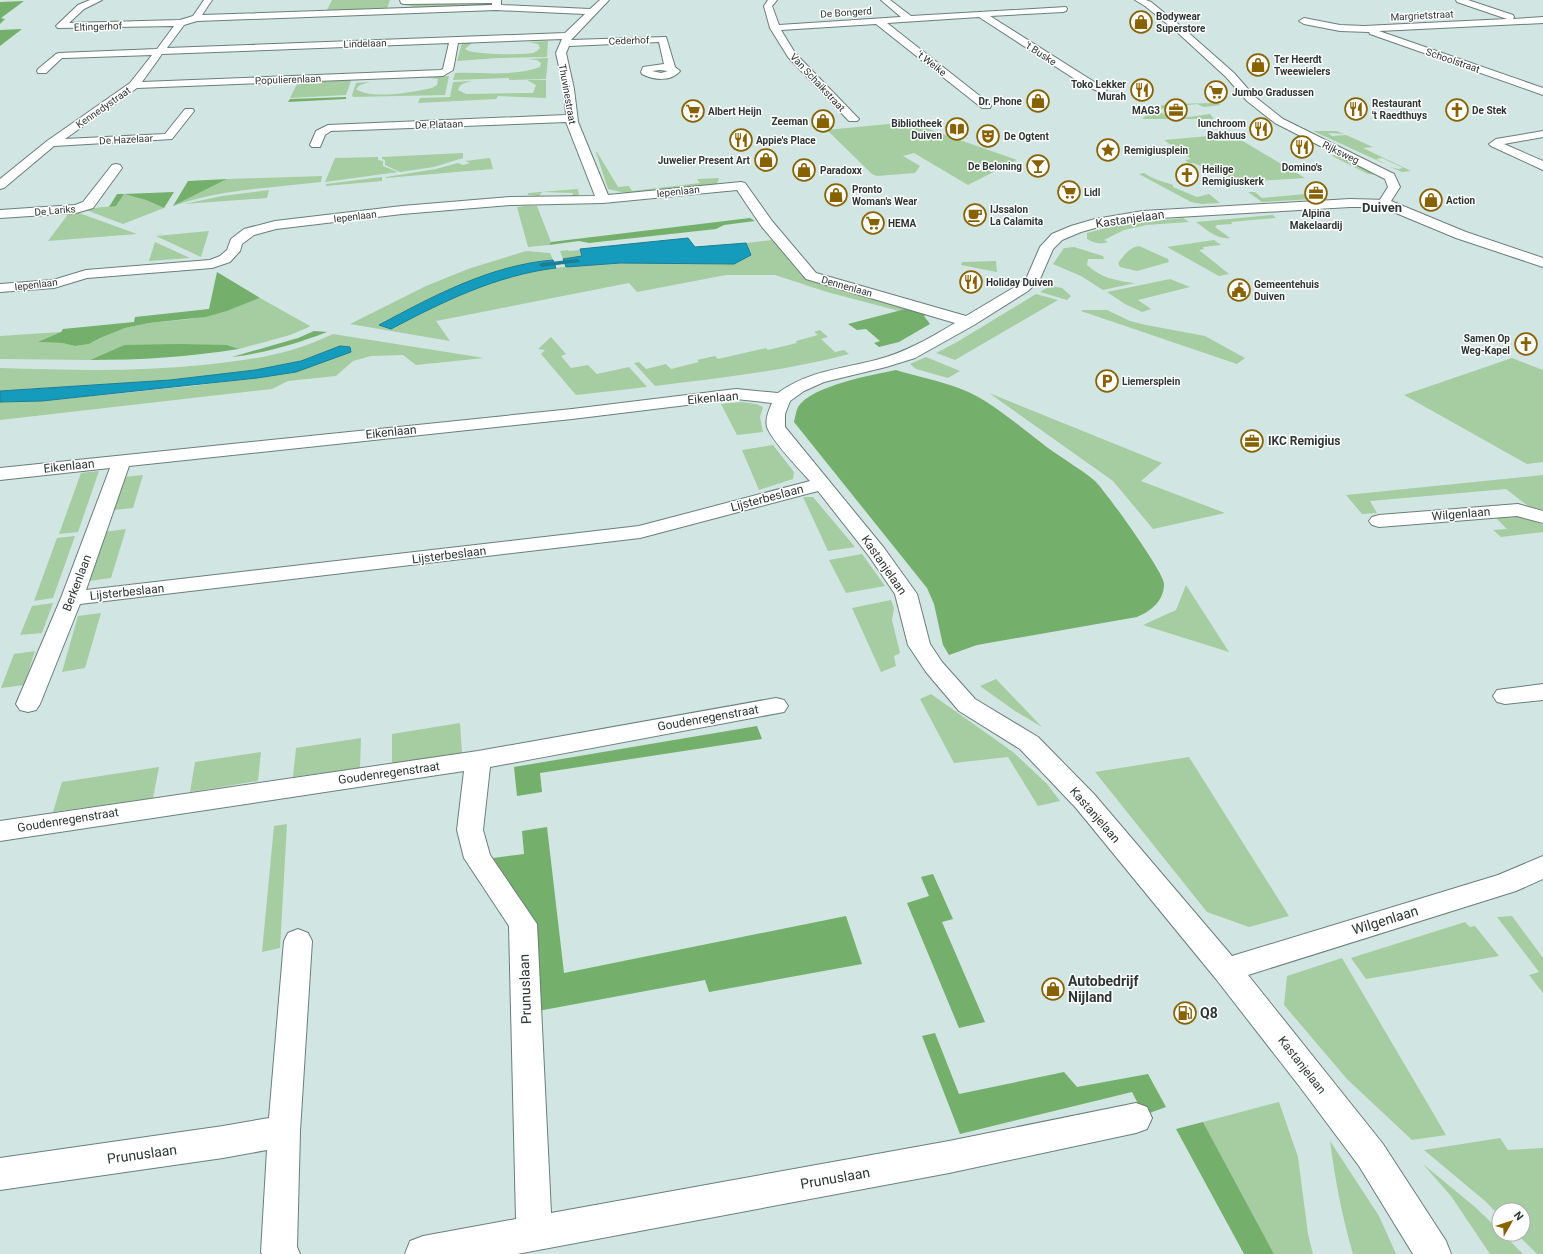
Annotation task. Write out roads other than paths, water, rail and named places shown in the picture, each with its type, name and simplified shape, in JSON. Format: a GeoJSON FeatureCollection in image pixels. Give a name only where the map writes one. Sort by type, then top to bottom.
{"type":"FeatureCollection","features":[{"type":"Feature","properties":{"kind":"street","name":"Eltingerhof"},"geometry":{"type":"LineString","coordinates":[[98,0],[81,7],[61,26],[181,23]]}},
{"type":"Feature","properties":{"kind":"street"},"geometry":{"type":"LineString","coordinates":[[196,18],[208,0]]}},
{"type":"Feature","properties":{"kind":"street"},"geometry":{"type":"LineString","coordinates":[[398,11],[404,0],[497,2],[592,12]]}},
{"type":"Feature","properties":{"kind":"street"},"geometry":{"type":"LineString","coordinates":[[566,39],[605,0]]}},
{"type":"Feature","properties":{"kind":"street","name":"Van Schaikstraat"},"geometry":{"type":"LineString","coordinates":[[773,0],[768,6],[775,28],[791,55],[853,119]]}},
{"type":"Feature","properties":{"kind":"street"},"geometry":{"type":"LineString","coordinates":[[885,0],[909,19]]}},
{"type":"Feature","properties":{"kind":"street","name":"Rijksweg"},"geometry":{"type":"LineString","coordinates":[[1139,0],[1148,4],[1180,30],[1230,75],[1252,99],[1275,118],[1390,177],[1394,187],[1384,203]]}},
{"type":"Feature","properties":{"kind":"street"},"geometry":{"type":"LineString","coordinates":[[1460,0],[1543,29]]}},
{"type":"Feature","properties":{"kind":"street"},"geometry":{"type":"LineString","coordinates":[[181,23],[196,18],[303,17],[398,11],[497,2]]}},
{"type":"Feature","properties":{"kind":"street"},"geometry":{"type":"LineString","coordinates":[[303,17],[310,4]]}},
{"type":"Feature","properties":{"kind":"street"},"geometry":{"type":"LineString","coordinates":[[951,8],[961,15]]}},
{"type":"Feature","properties":{"kind":"street","name":"De Bongerd"},"geometry":{"type":"LineString","coordinates":[[775,28],[878,20],[1063,9]]}},
{"type":"Feature","properties":{"kind":"street","name":"'t Buske"},"geometry":{"type":"LineString","coordinates":[[980,14],[1088,83],[1102,90]]}},
{"type":"Feature","properties":{"kind":"street","name":"'t Weike"},"geometry":{"type":"LineString","coordinates":[[878,20],[986,106]]}},
{"type":"Feature","properties":{"kind":"street","name":"Margrietstraat"},"geometry":{"type":"LineString","coordinates":[[1304,21],[1340,28],[1364,29],[1543,20]]}},
{"type":"Feature","properties":{"kind":"street","name":"Kennedystraat"},"geometry":{"type":"LineString","coordinates":[[0,185],[51,143],[134,85],[162,51],[181,23]]}},
{"type":"Feature","properties":{"kind":"street","name":"Eltingerhof"},"geometry":{"type":"LineString","coordinates":[[82,37],[92,28]]}},
{"type":"Feature","properties":{"kind":"street","name":"Schoolstraat"},"geometry":{"type":"LineString","coordinates":[[1364,29],[1543,92]]}},
{"type":"Feature","properties":{"kind":"street","name":"Lindelaan"},"geometry":{"type":"LineString","coordinates":[[162,51],[290,43],[566,39]]}},
{"type":"Feature","properties":{"kind":"street","name":"Cederhof"},"geometry":{"type":"LineString","coordinates":[[566,39],[663,39],[670,68]]}},
{"type":"Feature","properties":{"kind":"street","name":"Thuvinestraat"},"geometry":{"type":"LineString","coordinates":[[566,39],[561,54],[569,89],[572,118],[581,146],[604,199]]}},
{"type":"Feature","properties":{"kind":"street","name":"Populierenlaan"},"geometry":{"type":"LineString","coordinates":[[134,85],[443,73],[448,70],[454,40]]}},
{"type":"Feature","properties":{"kind":"street","name":"Eltingerhof"},"geometry":{"type":"LineString","coordinates":[[42,72],[59,56],[64,55],[73,46]]}},
{"type":"Feature","properties":{"kind":"street"},"geometry":{"type":"LineString","coordinates":[[64,55],[162,51]]}},
{"type":"Feature","properties":{"kind":"street","name":"De Hazelaar"},"geometry":{"type":"LineString","coordinates":[[51,143],[168,137],[189,111]]}},
{"type":"Feature","properties":{"kind":"street","name":"De Plataan"},"geometry":{"type":"LineString","coordinates":[[316,145],[320,133],[328,128],[572,118]]}},
{"type":"Feature","properties":{"kind":"street"},"geometry":{"type":"LineString","coordinates":[[1543,134],[1500,141],[1495,144],[1543,166]]}},
{"type":"Feature","properties":{"kind":"street","name":"De Lariks"},"geometry":{"type":"LineString","coordinates":[[0,214],[76,209],[88,205],[116,168]]}},
{"type":"Feature","properties":{"kind":"street","name":"Iepenlaan"},"geometry":{"type":"LineString","coordinates":[[0,288],[54,284],[86,274],[212,264],[225,259],[233,251],[236,242],[248,232],[275,226],[410,209],[510,201],[604,199],[741,186]]}},
{"type":"Feature","properties":{"kind":"street","name":"Dennenlaan"},"geometry":{"type":"LineString","coordinates":[[741,186],[767,224],[811,276],[969,322]]}},
{"type":"Feature","properties":{"kind":"street","name":"Kastanjelaan"},"geometry":{"type":"LineString","coordinates":[[1384,203],[1350,203],[1207,210],[1130,216],[1076,229],[1057,237],[1047,247],[1033,279],[1019,292],[969,322],[909,355],[880,364],[819,378],[798,387],[782,399],[776,414],[776,427],[783,438],[877,552],[906,594],[919,645],[934,667],[967,705],[1029,743],[1085,801],[1226,970],[1371,1155],[1433,1254]]}},
{"type":"Feature","properties":{"kind":"street"},"geometry":{"type":"LineString","coordinates":[[1384,203],[1461,235],[1543,263]]}},
{"type":"Feature","properties":{"kind":"street","name":"Eikenlaan"},"geometry":{"type":"LineString","coordinates":[[0,474],[572,414],[736,394],[782,399]]}},
{"type":"Feature","properties":{"kind":"street","name":"Berkenlaan"},"geometry":{"type":"LineString","coordinates":[[28,704],[72,598],[122,460]]}},
{"type":"Feature","properties":{"kind":"street","name":"Lijsterbeslaan"},"geometry":{"type":"LineString","coordinates":[[72,598],[640,532],[822,484]]}},
{"type":"Feature","properties":{"kind":"street","name":"Wilgenlaan"},"geometry":{"type":"LineString","coordinates":[[1379,521],[1518,510],[1543,517]]}},
{"type":"Feature","properties":{"kind":"street"},"geometry":{"type":"LineString","coordinates":[[1505,696],[1543,692]]}},
{"type":"Feature","properties":{"kind":"street","name":"Goudenregenstraat"},"geometry":{"type":"LineString","coordinates":[[0,831],[478,760],[776,706]]}},
{"type":"Feature","properties":{"kind":"street","name":"Prunuslaan"},"geometry":{"type":"LineString","coordinates":[[478,760],[470,830],[477,858],[523,924],[534,1233]]}},
{"type":"Feature","properties":{"kind":"street","name":"Wilgenlaan"},"geometry":{"type":"LineString","coordinates":[[1226,970],[1506,883],[1543,867]]}},
{"type":"Feature","properties":{"kind":"street"},"geometry":{"type":"LineString","coordinates":[[282,1254],[279,1252],[284,1131],[298,941]]}},
{"type":"Feature","properties":{"kind":"street","name":"Prunuslaan"},"geometry":{"type":"LineString","coordinates":[[423,1254],[941,1158],[1136,1118]]}},
{"type":"Feature","properties":{"kind":"street","name":"Prunuslaan"},"geometry":{"type":"LineString","coordinates":[[0,1174],[223,1142],[284,1131]]}},
{"type":"Feature","properties":{"kind":"water"},"geometry":{"type":"Polygon","coordinates":[[[688,238],[695,247],[746,243],[751,255],[734,264],[620,263],[566,267],[563,259],[582,256],[580,249],[688,238]]]}},
{"type":"Feature","properties":{"kind":"water"},"geometry":{"type":"Polygon","coordinates":[[[553,260],[556,268],[491,283],[430,309],[391,329],[379,325],[441,293],[485,275],[507,268],[553,260]]]}},
{"type":"Feature","properties":{"kind":"water"},"geometry":{"type":"Polygon","coordinates":[[[340,346],[350,347],[351,352],[296,372],[257,378],[42,401],[0,402],[0,391],[170,380],[255,370],[301,361],[340,346]]]}},
{"type":"Feature","properties":{"kind":"waterway"},"geometry":{"type":"LineString","coordinates":[[542,265],[577,261]]}},
{"type":"Feature","properties":{"kind":"place","name":"Bodywear Superstore"},"geometry":{"type":"Point","coordinates":[1141,22]}},
{"type":"Feature","properties":{"kind":"place","name":"Ter Heerdt Tweewielers"},"geometry":{"type":"Point","coordinates":[1258,65]}},
{"type":"Feature","properties":{"kind":"place","name":"Toko Lekker Murah"},"geometry":{"type":"Point","coordinates":[1142,90]}},
{"type":"Feature","properties":{"kind":"place","name":"Jumbo Gradussen"},"geometry":{"type":"Point","coordinates":[1216,92]}},
{"type":"Feature","properties":{"kind":"place","name":"Dr. Phone"},"geometry":{"type":"Point","coordinates":[1038,101]}},
{"type":"Feature","properties":{"kind":"place","name":"Restaurant 't Raedthuys"},"geometry":{"type":"Point","coordinates":[1356,109]}},
{"type":"Feature","properties":{"kind":"place","name":"MAG3"},"geometry":{"type":"Point","coordinates":[1176,110]}},
{"type":"Feature","properties":{"kind":"place","name":"De Stek"},"geometry":{"type":"Point","coordinates":[1457,110]}},
{"type":"Feature","properties":{"kind":"place","name":"Albert Heijn"},"geometry":{"type":"Point","coordinates":[693,111]}},
{"type":"Feature","properties":{"kind":"place","name":"Zeeman"},"geometry":{"type":"Point","coordinates":[823,121]}},
{"type":"Feature","properties":{"kind":"place","name":"Bibliotheek Duiven"},"geometry":{"type":"Point","coordinates":[957,129]}},
{"type":"Feature","properties":{"kind":"place","name":"lunchroom Bakhuus"},"geometry":{"type":"Point","coordinates":[1261,129]}},
{"type":"Feature","properties":{"kind":"place","name":"De Ogtent"},"geometry":{"type":"Point","coordinates":[988,136]}},
{"type":"Feature","properties":{"kind":"place","name":"Appie's Place"},"geometry":{"type":"Point","coordinates":[741,140]}},
{"type":"Feature","properties":{"kind":"place","name":"Domino's"},"geometry":{"type":"Point","coordinates":[1302,147]}},
{"type":"Feature","properties":{"kind":"place","name":"Remigiusplein"},"geometry":{"type":"Point","coordinates":[1108,150]}},
{"type":"Feature","properties":{"kind":"place","name":"Juwelier Present Art"},"geometry":{"type":"Point","coordinates":[766,160]}},
{"type":"Feature","properties":{"kind":"place","name":"De Beloning"},"geometry":{"type":"Point","coordinates":[1038,166]}},
{"type":"Feature","properties":{"kind":"place","name":"Paradoxx"},"geometry":{"type":"Point","coordinates":[804,170]}},
{"type":"Feature","properties":{"kind":"place","name":"Heilige Remigiuskerk"},"geometry":{"type":"Point","coordinates":[1187,175]}},
{"type":"Feature","properties":{"kind":"place","name":"Lidl"},"geometry":{"type":"Point","coordinates":[1069,192]}},
{"type":"Feature","properties":{"kind":"place","name":"Alpina Makelaardij"},"geometry":{"type":"Point","coordinates":[1316,193]}},
{"type":"Feature","properties":{"kind":"place","name":"Pronto Woman's Wear"},"geometry":{"type":"Point","coordinates":[836,195]}},
{"type":"Feature","properties":{"kind":"place","name":"Action"},"geometry":{"type":"Point","coordinates":[1431,200]}},
{"type":"Feature","properties":{"kind":"place","name":"IJssalon La Calamita"},"geometry":{"type":"Point","coordinates":[975,215]}},
{"type":"Feature","properties":{"kind":"place","name":"HEMA"},"geometry":{"type":"Point","coordinates":[873,223]}},
{"type":"Feature","properties":{"kind":"place","name":"Holiday Duiven"},"geometry":{"type":"Point","coordinates":[971,282]}},
{"type":"Feature","properties":{"kind":"place","name":"Gemeentehuis Duiven"},"geometry":{"type":"Point","coordinates":[1239,290]}},
{"type":"Feature","properties":{"kind":"place","name":"Samen Op Weg-Kapel"},"geometry":{"type":"Point","coordinates":[1526,344]}},
{"type":"Feature","properties":{"kind":"place","name":"Liemersplein"},"geometry":{"type":"Point","coordinates":[1107,381]}},
{"type":"Feature","properties":{"kind":"place","name":"IKC Remigius"},"geometry":{"type":"Point","coordinates":[1252,441]}},
{"type":"Feature","properties":{"kind":"place","name":"Autobedrijf Nijland"},"geometry":{"type":"Point","coordinates":[1053,989]}},
{"type":"Feature","properties":{"kind":"place","name":"Q8"},"geometry":{"type":"Point","coordinates":[1185,1013]}},
{"type":"Feature","properties":{"kind":"district","name":"Duiven"},"geometry":{"type":"Point","coordinates":[1382,207]}}]}
